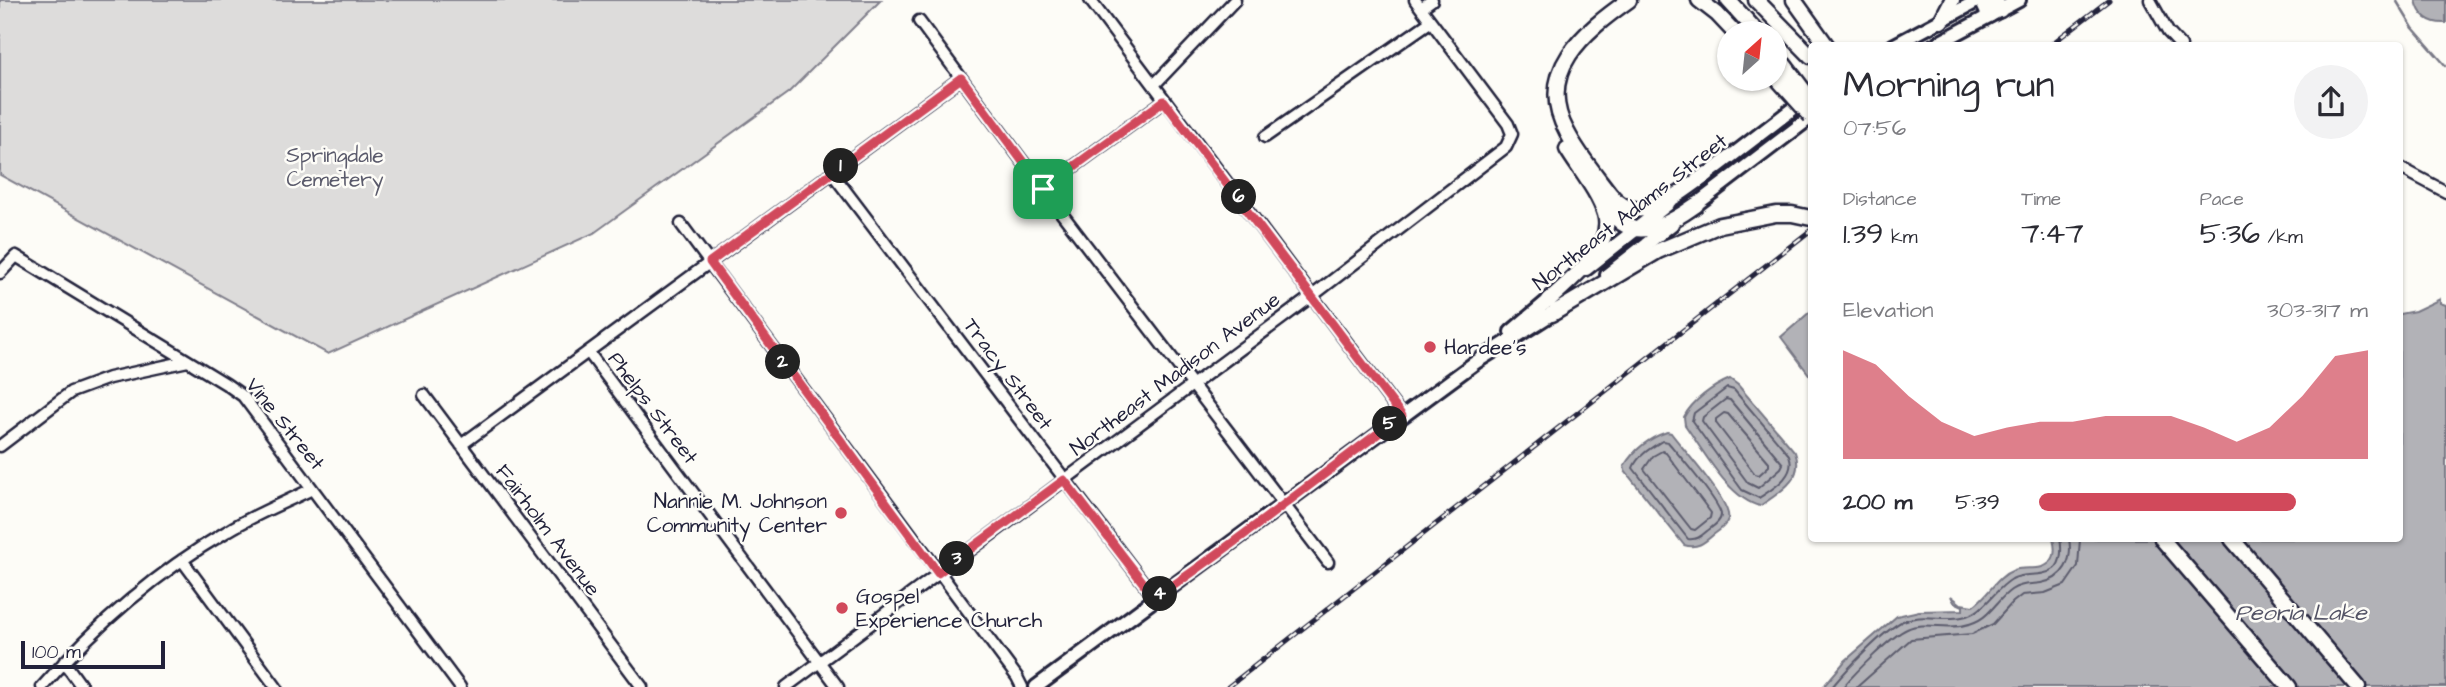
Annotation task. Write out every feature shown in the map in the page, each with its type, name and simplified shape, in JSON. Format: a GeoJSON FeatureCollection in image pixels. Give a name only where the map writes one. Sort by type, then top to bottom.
{"type":"FeatureCollection","features":[{"type":"Feature","properties":{"kind":"highway"},"geometry":{"type":"LineString","coordinates":[[1613,0],[1567,40],[1551,75],[1550,113],[1559,137],[1617,219],[1625,225],[1637,229],[1669,223],[1696,205]]}},
{"type":"Feature","properties":{"kind":"highway"},"geometry":{"type":"LineString","coordinates":[[1629,0],[1586,33],[1569,53],[1559,77],[1558,89],[1564,126],[1610,194],[1628,209],[1641,211],[1655,206],[1707,174]]}},
{"type":"Feature","properties":{"kind":"highway"},"geometry":{"type":"LineString","coordinates":[[1699,0],[1724,21]]}},
{"type":"Feature","properties":{"kind":"highway"},"geometry":{"type":"LineString","coordinates":[[1728,0],[1747,21]]}},
{"type":"Feature","properties":{"kind":"highway"},"geometry":{"type":"LineString","coordinates":[[1756,0],[1808,52]]}},
{"type":"Feature","properties":{"kind":"highway"},"geometry":{"type":"LineString","coordinates":[[1794,0],[1824,42]]}},
{"type":"Feature","properties":{"kind":"highway"},"geometry":{"type":"LineString","coordinates":[[1941,20],[1952,0]]}},
{"type":"Feature","properties":{"kind":"highway"},"geometry":{"type":"LineString","coordinates":[[1980,0],[1995,8]]}},
{"type":"Feature","properties":{"kind":"highway"},"geometry":{"type":"LineString","coordinates":[[1787,74],[1808,95]]}},
{"type":"Feature","properties":{"kind":"highway"},"geometry":{"type":"LineString","coordinates":[[1787,80],[1808,112]]}},
{"type":"Feature","properties":{"kind":"highway"},"geometry":{"type":"LineString","coordinates":[[1550,307],[1593,257],[1607,225],[1599,202],[1567,149]]}},
{"type":"Feature","properties":{"kind":"highway"},"geometry":{"type":"LineString","coordinates":[[1550,307],[1684,239],[1724,223],[1781,214],[1808,218]]}},
{"type":"Feature","properties":{"kind":"highway"},"geometry":{"type":"LineString","coordinates":[[2165,542],[2289,687]]}},
{"type":"Feature","properties":{"kind":"highway"},"geometry":{"type":"LineString","coordinates":[[2235,542],[2358,687]]}},
{"type":"Feature","properties":{"kind":"main road"},"geometry":{"type":"LineString","coordinates":[[1900,42],[1980,0]]}},
{"type":"Feature","properties":{"kind":"main road"},"geometry":{"type":"LineString","coordinates":[[1940,42],[1995,8],[2019,0]]}},
{"type":"Feature","properties":{"kind":"main road","name":"Northeast Adams Street"},"geometry":{"type":"LineString","coordinates":[[1036,687],[1550,307],[1637,229],[1808,100]]}},
{"type":"Feature","properties":{"kind":"main road","name":"Northeast Adams Street"},"geometry":{"type":"LineString","coordinates":[[1550,307],[1606,276],[1808,119]]}},
{"type":"Feature","properties":{"kind":"street"},"geometry":{"type":"LineString","coordinates":[[1090,0],[1402,416]]}},
{"type":"Feature","properties":{"kind":"street"},"geometry":{"type":"LineString","coordinates":[[1154,86],[1235,0]]}},
{"type":"Feature","properties":{"kind":"street"},"geometry":{"type":"LineString","coordinates":[[1265,136],[1430,22],[1418,4],[1432,0]]}},
{"type":"Feature","properties":{"kind":"street"},"geometry":{"type":"LineString","coordinates":[[2150,0],[2168,32],[2177,42]]}},
{"type":"Feature","properties":{"kind":"street"},"geometry":{"type":"LineString","coordinates":[[919,21],[1043,189],[1328,562]]}},
{"type":"Feature","properties":{"kind":"street","name":"Northeast Madison Avenue"},"geometry":{"type":"LineString","coordinates":[[786,687],[1312,296],[1506,147],[1512,134],[1508,124],[1430,22]]}},
{"type":"Feature","properties":{"kind":"street"},"geometry":{"type":"LineString","coordinates":[[461,445],[961,78]]}},
{"type":"Feature","properties":{"kind":"street"},"geometry":{"type":"LineString","coordinates":[[1043,189],[1164,101]]}},
{"type":"Feature","properties":{"kind":"street"},"geometry":{"type":"LineString","coordinates":[[2403,169],[2446,192]]}},
{"type":"Feature","properties":{"kind":"street","name":"Tracy Street"},"geometry":{"type":"LineString","coordinates":[[832,173],[1155,598]]}},
{"type":"Feature","properties":{"kind":"street"},"geometry":{"type":"LineString","coordinates":[[681,224],[1022,687]]}},
{"type":"Feature","properties":{"kind":"street","name":"Vine Street"},"geometry":{"type":"LineString","coordinates":[[0,273],[16,256],[243,396],[460,687]]}},
{"type":"Feature","properties":{"kind":"street","name":"Phelps Street"},"geometry":{"type":"LineString","coordinates":[[589,353],[838,687]]}},
{"type":"Feature","properties":{"kind":"street"},"geometry":{"type":"LineString","coordinates":[[0,446],[71,392],[108,378],[188,361]]}},
{"type":"Feature","properties":{"kind":"street","name":"Fairholm Avenue"},"geometry":{"type":"LineString","coordinates":[[424,395],[642,687]]}},
{"type":"Feature","properties":{"kind":"street"},"geometry":{"type":"LineString","coordinates":[[42,687],[120,608],[182,560],[228,531],[312,488]]}},
{"type":"Feature","properties":{"kind":"street"},"geometry":{"type":"LineString","coordinates":[[182,560],[276,687]]}},
{"type":"Feature","properties":{"kind":"street"},"geometry":{"type":"LineString","coordinates":[[64,662],[82,687]]}},
{"type":"Feature","properties":{"kind":"green space","name":"Springdale Cemetery"},"geometry":{"type":"Polygon","coordinates":[[[0,0],[881,0],[789,92],[594,233],[328,354],[0,175],[0,0]]]}},
{"type":"Feature","properties":{"kind":"water"},"geometry":{"type":"Polygon","coordinates":[[[2416,0],[2446,0],[2446,23],[2426,18],[2416,0]]]}},
{"type":"Feature","properties":{"kind":"water","name":"Peoria Lake"},"geometry":{"type":"Polygon","coordinates":[[[2440,299],[2440,303],[2446,305],[2446,687],[1823,687],[1845,661],[1897,616],[1919,611],[1963,610],[1963,606],[1954,602],[1951,596],[1961,604],[1973,606],[2007,573],[2048,564],[2053,559],[2054,542],[2403,542],[2403,313],[2415,311],[2440,299]]]}},
{"type":"Feature","properties":{"kind":"water"},"geometry":{"type":"Polygon","coordinates":[[[1808,314],[1808,373],[1781,337],[1808,314]]]}},
{"type":"Feature","properties":{"kind":"water"},"geometry":{"type":"Polygon","coordinates":[[[1730,379],[1795,452],[1797,470],[1794,477],[1782,490],[1760,506],[1749,502],[1727,484],[1685,425],[1684,417],[1692,405],[1710,390],[1730,379]]]}},
{"type":"Feature","properties":{"kind":"water"},"geometry":{"type":"Polygon","coordinates":[[[1667,432],[1671,433],[1705,476],[1723,501],[1727,512],[1728,519],[1724,526],[1697,546],[1684,545],[1625,471],[1624,466],[1637,450],[1667,432]]]}},
{"type":"Feature","properties":{"kind":"waterway"},"geometry":{"type":"LineString","coordinates":[[2396,0],[2413,28],[2446,66]]}},
{"type":"Feature","properties":{"kind":"railway"},"geometry":{"type":"LineString","coordinates":[[2054,42],[2109,0]]}},
{"type":"Feature","properties":{"kind":"railway"},"geometry":{"type":"LineString","coordinates":[[1228,687],[1808,232]]}},
{"type":"Feature","properties":{"kind":"place","name":"Hardee's"},"geometry":{"type":"Point","coordinates":[1430,347]}},
{"type":"Feature","properties":{"kind":"place","name":"Nannie M. Johnson Community Center"},"geometry":{"type":"Point","coordinates":[841,513]}},
{"type":"Feature","properties":{"kind":"place","name":"Gospel Experience Church"},"geometry":{"type":"Point","coordinates":[842,608]}},
{"type":"Feature","properties":{"kind":"route"},"geometry":{"type":"LineString","coordinates":[[961,78],[1043,189],[1164,101],[1402,416],[1212,559],[1155,598],[1064,480],[938,573],[710,262],[961,78]]}}]}
